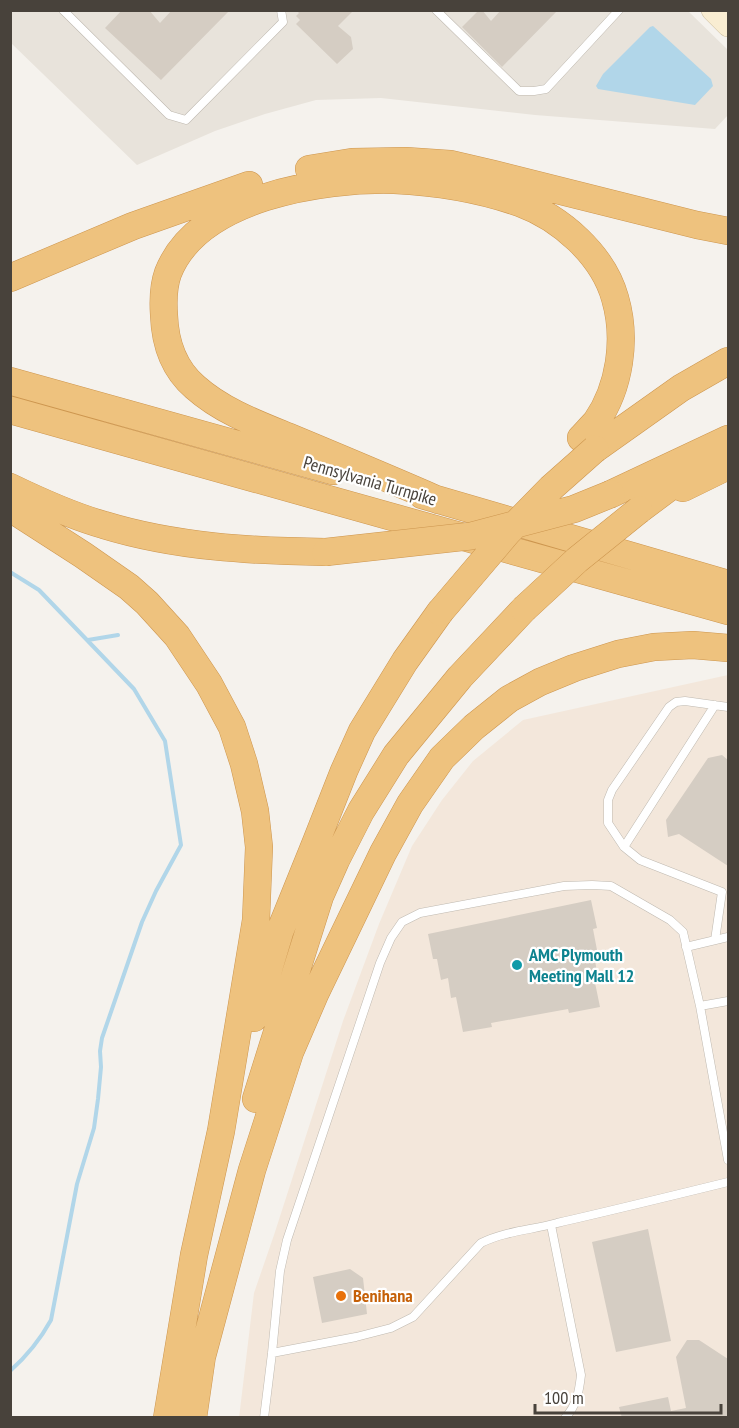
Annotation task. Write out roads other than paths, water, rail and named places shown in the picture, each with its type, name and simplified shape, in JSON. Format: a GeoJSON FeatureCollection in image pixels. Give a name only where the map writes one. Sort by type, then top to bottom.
{"type":"FeatureCollection","features":[{"type":"Feature","properties":{"kind":"highway"},"geometry":{"type":"LineString","coordinates":[[10,278],[133,226],[256,183],[304,170],[352,162],[406,161],[450,164],[729,231]]}},
{"type":"Feature","properties":{"kind":"highway"},"geometry":{"type":"LineString","coordinates":[[438,500],[237,414],[195,388],[183,375],[167,343],[164,327],[163,289],[173,261],[182,249],[210,223],[228,211],[263,198],[309,187],[394,180],[439,184],[482,192],[522,204],[549,217],[587,249],[612,286],[617,306],[621,341],[619,363],[614,383],[588,443]]}},
{"type":"Feature","properties":{"kind":"highway"},"geometry":{"type":"LineString","coordinates":[[221,1131],[280,931],[362,730],[405,661],[498,529],[588,443],[729,361]]}},
{"type":"Feature","properties":{"kind":"highway","name":"Pennsylvania Turnpike"},"geometry":{"type":"LineString","coordinates":[[10,381],[729,584]]}},
{"type":"Feature","properties":{"kind":"highway","name":"Pennsylvania Turnpike"},"geometry":{"type":"LineString","coordinates":[[10,410],[729,611]]}},
{"type":"Feature","properties":{"kind":"highway"},"geometry":{"type":"LineString","coordinates":[[10,487],[77,516],[135,534],[255,551],[326,552],[471,536],[574,509],[729,439]]}},
{"type":"Feature","properties":{"kind":"highway"},"geometry":{"type":"LineString","coordinates":[[193,1418],[219,1261],[245,1135],[320,896],[361,811],[396,755],[460,677],[524,609],[577,560],[639,510],[729,443]]}},
{"type":"Feature","properties":{"kind":"highway"},"geometry":{"type":"LineString","coordinates":[[639,510],[729,466]]}},
{"type":"Feature","properties":{"kind":"highway"},"geometry":{"type":"LineString","coordinates":[[10,508],[129,587],[177,636],[200,670],[238,742],[256,819],[259,847],[256,920],[221,1131],[194,1255],[167,1418]]}},
{"type":"Feature","properties":{"kind":"highway"},"geometry":{"type":"LineString","coordinates":[[201,1360],[252,1170],[290,1052],[315,994],[383,853],[410,804],[442,758],[474,727],[509,699],[540,682],[574,668],[618,654],[654,648],[693,645],[729,648]]}},
{"type":"Feature","properties":{"kind":"main road"},"geometry":{"type":"LineString","coordinates":[[712,10],[729,26]]}},
{"type":"Feature","properties":{"kind":"lane"},"geometry":{"type":"LineString","coordinates":[[63,10],[169,115],[186,120],[282,22],[281,10]]}},
{"type":"Feature","properties":{"kind":"lane"},"geometry":{"type":"LineString","coordinates":[[436,10],[519,90],[534,91],[546,89],[620,10]]}},
{"type":"Feature","properties":{"kind":"lane"},"geometry":{"type":"LineString","coordinates":[[715,940],[725,891],[640,860],[624,847],[608,823],[608,800],[612,790],[669,707],[676,702],[686,701],[729,707]]}},
{"type":"Feature","properties":{"kind":"lane"},"geometry":{"type":"LineString","coordinates":[[624,847],[715,705]]}},
{"type":"Feature","properties":{"kind":"lane"},"geometry":{"type":"LineString","coordinates":[[264,1418],[280,1271],[287,1240],[381,963],[391,938],[402,922],[420,913],[564,886],[608,886],[670,920],[683,932],[700,1006],[729,1160]]}},
{"type":"Feature","properties":{"kind":"lane"},"geometry":{"type":"LineString","coordinates":[[686,947],[729,937]]}},
{"type":"Feature","properties":{"kind":"lane"},"geometry":{"type":"LineString","coordinates":[[700,1006],[729,1001]]}},
{"type":"Feature","properties":{"kind":"lane"},"geometry":{"type":"LineString","coordinates":[[272,1353],[356,1337],[391,1328],[413,1317],[481,1243],[492,1237],[729,1182]]}},
{"type":"Feature","properties":{"kind":"lane"},"geometry":{"type":"LineString","coordinates":[[551,1225],[581,1375],[579,1394],[572,1411],[566,1418]]}},
{"type":"Feature","properties":{"kind":"water"},"geometry":{"type":"Polygon","coordinates":[[[653,26],[711,79],[713,86],[695,105],[598,89],[596,86],[603,74],[653,26]]]}},
{"type":"Feature","properties":{"kind":"waterway"},"geometry":{"type":"LineString","coordinates":[[10,572],[39,590],[134,689],[165,741],[181,845],[142,922],[102,1038],[94,1128],[77,1184],[51,1320],[33,1347],[10,1371]]}},
{"type":"Feature","properties":{"kind":"waterway"},"geometry":{"type":"LineString","coordinates":[[88,640],[118,635]]}},
{"type":"Feature","properties":{"kind":"place","name":"AMC Plymouth Meeting Mall 12"},"geometry":{"type":"Point","coordinates":[517,965]}},
{"type":"Feature","properties":{"kind":"place","name":"Benihana"},"geometry":{"type":"Point","coordinates":[341,1296]}}]}
